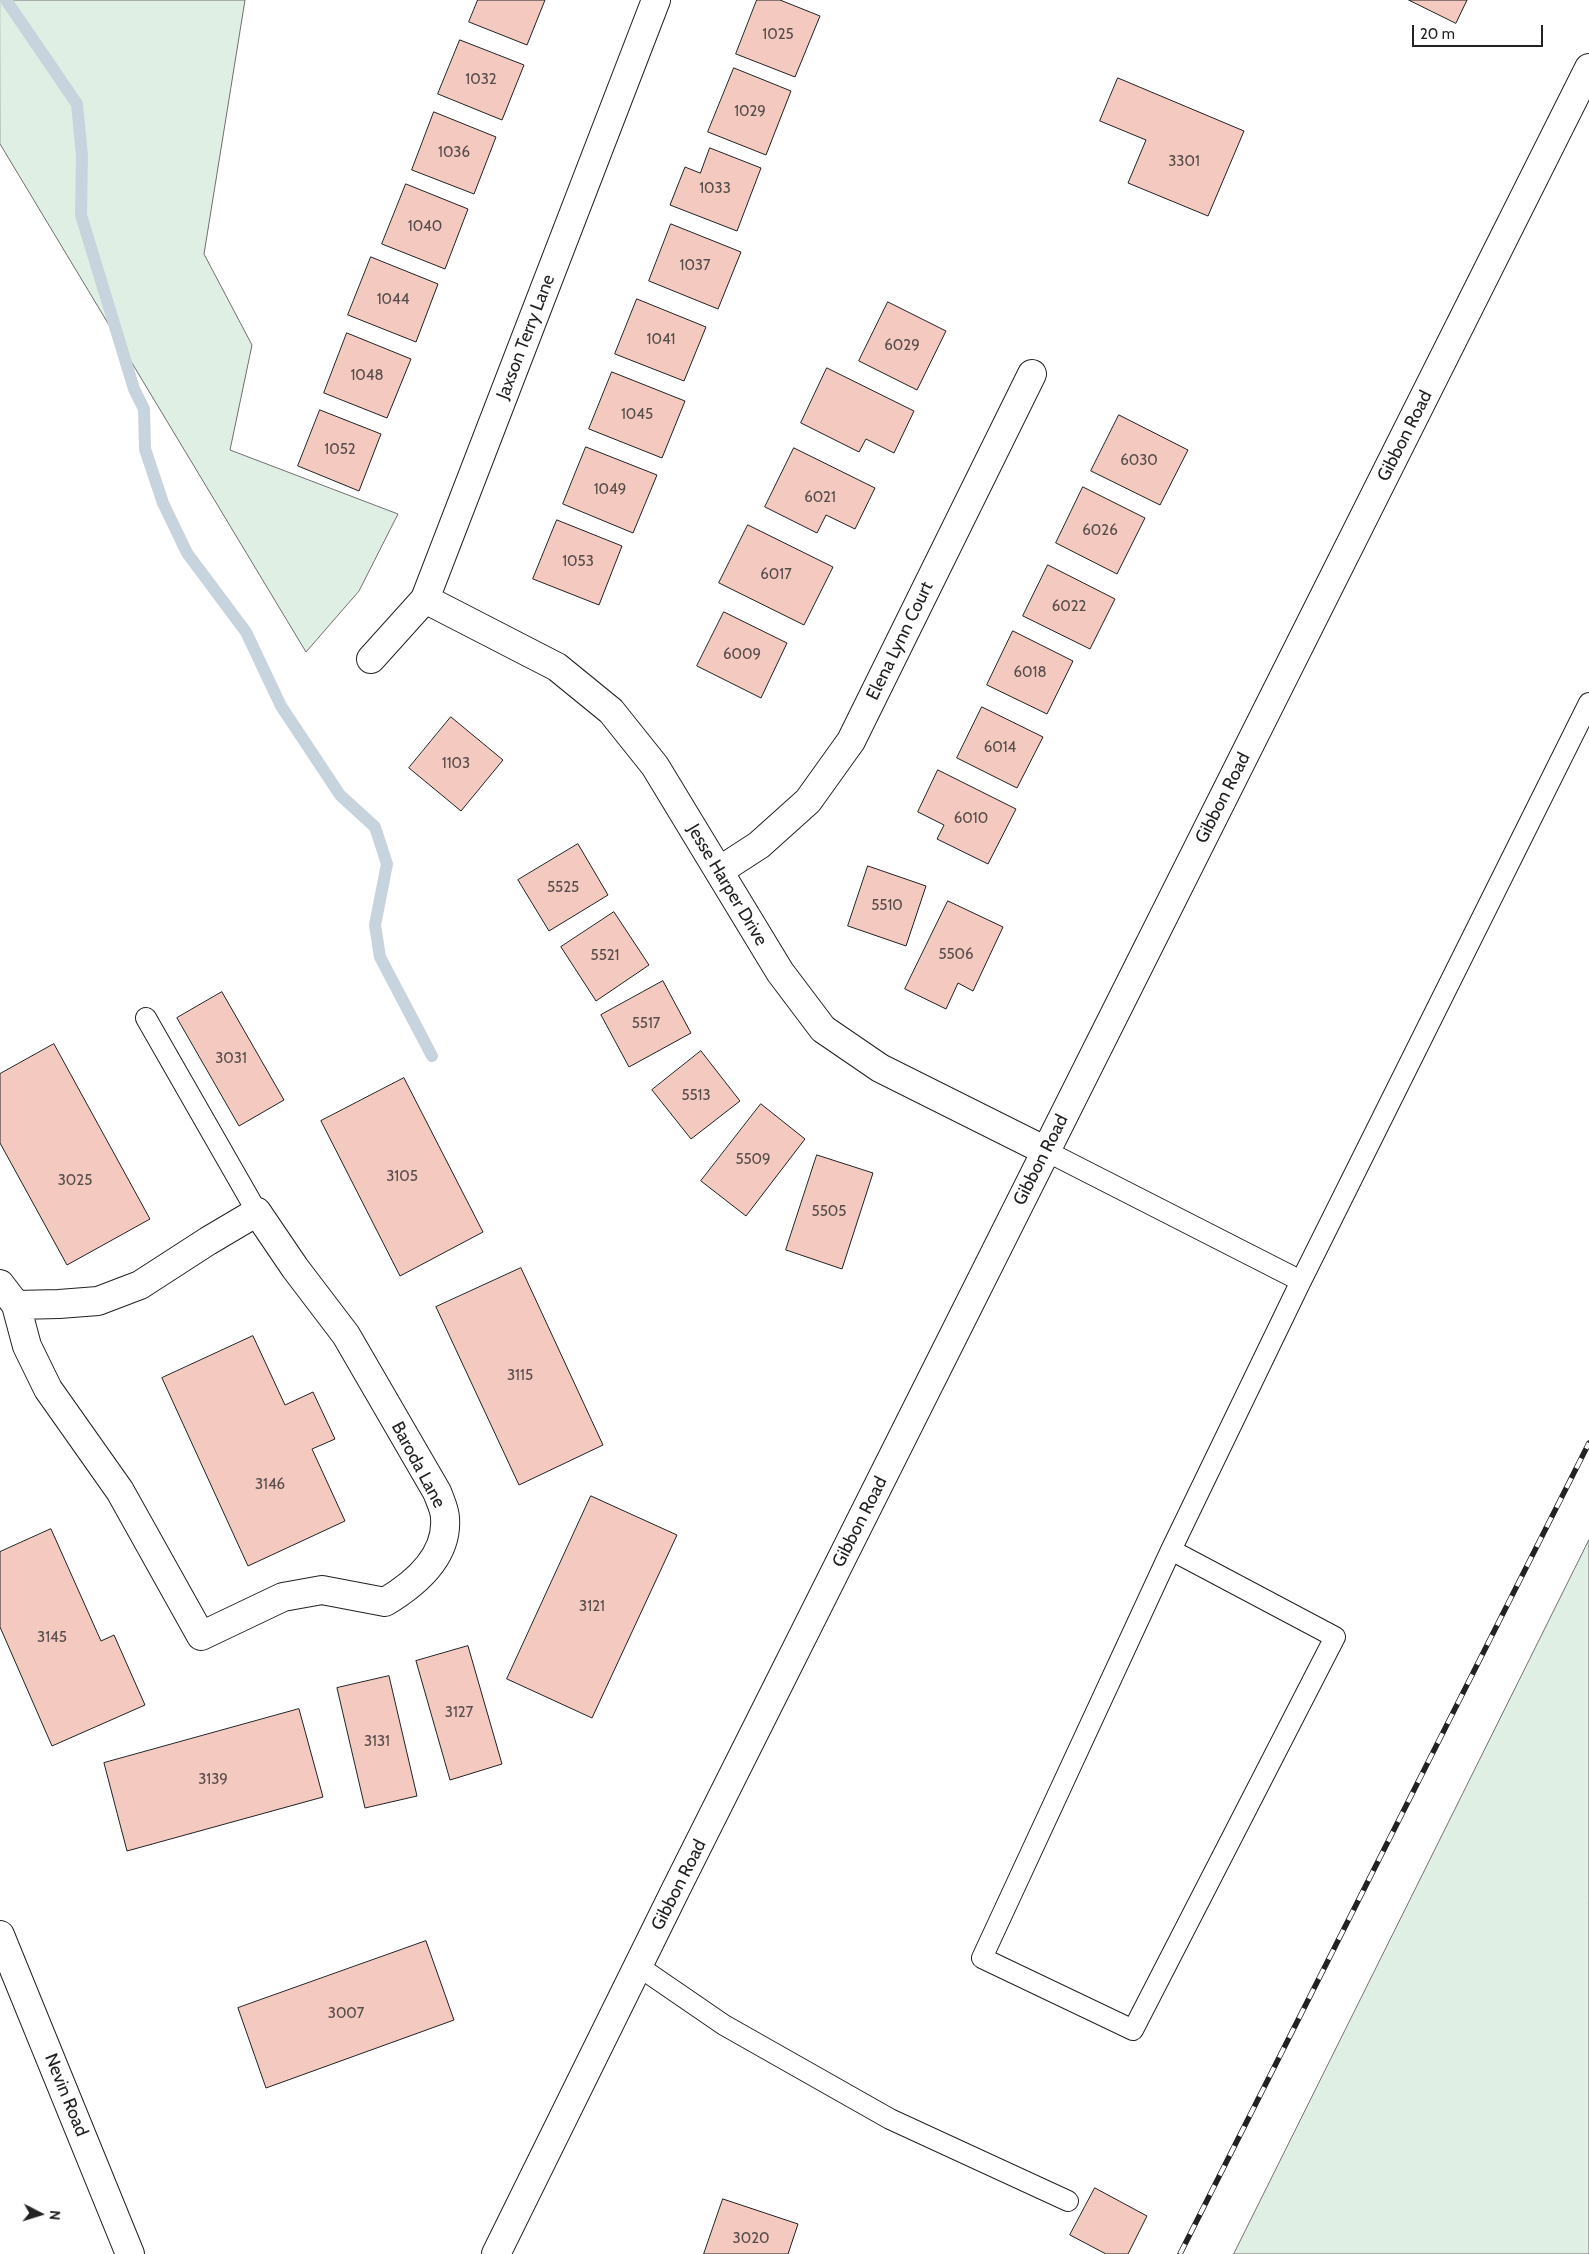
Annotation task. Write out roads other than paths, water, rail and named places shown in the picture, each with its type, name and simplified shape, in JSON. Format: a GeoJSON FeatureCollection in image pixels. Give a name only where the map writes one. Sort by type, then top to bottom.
{"type":"FeatureCollection","features":[{"type":"Feature","properties":{"kind":"street","name":"Jaxson Terry Lane"},"geometry":{"type":"LineString","coordinates":[[371,659],[425,599],[656,0]]}},
{"type":"Feature","properties":{"kind":"street","name":"Gibbon Road"},"geometry":{"type":"LineString","coordinates":[[496,2254],[638,1966],[1589,68]]}},
{"type":"Feature","properties":{"kind":"street","name":"Elena Lynn Court"},"geometry":{"type":"LineString","coordinates":[[719,870],[759,845],[808,801],[851,741],[1032,374]]}},
{"type":"Feature","properties":{"kind":"street","name":"Jesse Harper Drive"},"geometry":{"type":"LineString","coordinates":[[425,599],[557,667],[611,711],[655,766],[780,972],[824,1029],[880,1068],[1046,1152]]}},
{"type":"Feature","properties":{"kind":"street","name":"Baroda Lane"},"geometry":{"type":"LineString","coordinates":[[257,1212],[295,1268],[346,1335],[437,1492],[445,1516],[445,1541],[427,1568],[409,1588],[385,1602],[322,1590],[283,1597],[201,1636],[120,1491],[48,1389],[27,1346],[8,1294],[59,1304],[98,1300],[140,1285],[257,1212]]}},
{"type":"Feature","properties":{"kind":"street","name":"Nevin Road"},"geometry":{"type":"LineString","coordinates":[[0,1935],[7,1969],[130,2254]]}},
{"type":"Feature","properties":{"kind":"lane"},"geometry":{"type":"LineString","coordinates":[[1172,1550],[1335,1637],[1133,2030],[982,1958],[1172,1550],[1301,1281],[1589,702]]}},
{"type":"Feature","properties":{"kind":"lane"},"geometry":{"type":"LineString","coordinates":[[146,1018],[257,1212]]}},
{"type":"Feature","properties":{"kind":"lane"},"geometry":{"type":"LineString","coordinates":[[1046,1152],[1301,1281]]}},
{"type":"Feature","properties":{"kind":"lane"},"geometry":{"type":"LineString","coordinates":[[638,1966],[724,2025],[890,2119],[1068,2201]]}},
{"type":"Feature","properties":{"kind":"waterway"},"geometry":{"type":"LineString","coordinates":[[6,0],[77,104],[82,156],[81,215],[134,389],[144,409],[145,449],[163,503],[187,553],[246,632],[281,706],[340,795],[375,827],[387,864],[375,925],[380,957],[432,1056]]}},
{"type":"Feature","properties":{"kind":"railway"},"geometry":{"type":"LineString","coordinates":[[1180,2254],[1589,1443]]}}]}
